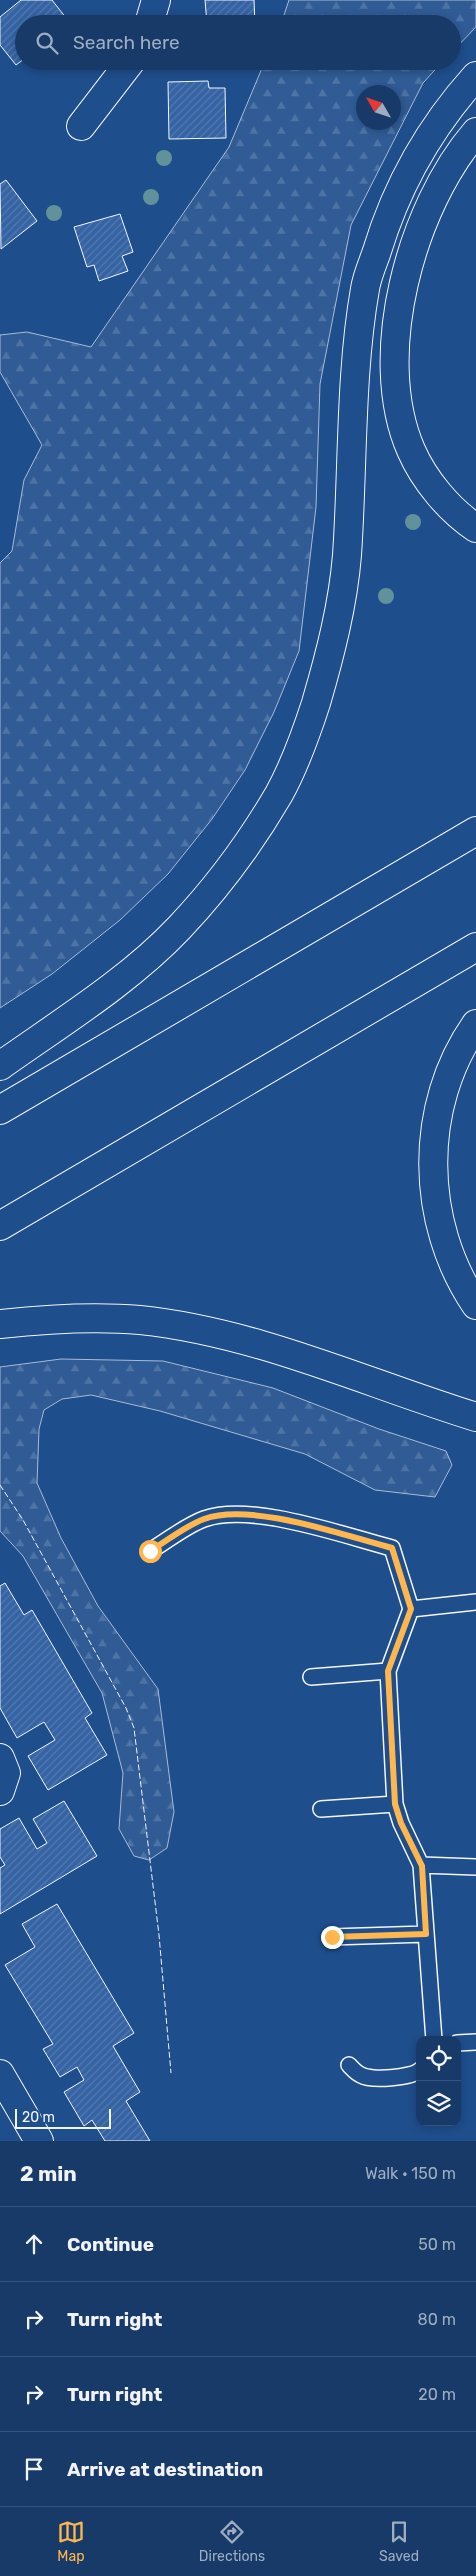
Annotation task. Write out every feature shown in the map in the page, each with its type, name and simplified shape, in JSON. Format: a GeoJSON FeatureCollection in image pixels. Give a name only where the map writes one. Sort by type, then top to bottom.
{"type":"FeatureCollection","features":[{"type":"Feature","properties":{"kind":"main road"},"geometry":{"type":"LineString","coordinates":[[152,15],[156,0]]}},
{"type":"Feature","properties":{"kind":"main road"},"geometry":{"type":"LineString","coordinates":[[81,126],[124,70]]}},
{"type":"Feature","properties":{"kind":"main road"},"geometry":{"type":"LineString","coordinates":[[0,1066],[118,981],[177,930],[214,888],[247,844],[280,792],[304,740],[326,670],[339,612],[347,558],[358,358],[365,288],[384,228],[408,171],[436,124],[476,76]]}},
{"type":"Feature","properties":{"kind":"main road"},"geometry":{"type":"LineString","coordinates":[[476,132],[444,180],[422,222],[408,268],[399,312],[394,365],[398,409],[411,450],[433,487],[463,519],[476,528]]}},
{"type":"Feature","properties":{"kind":"main road"},"geometry":{"type":"LineString","coordinates":[[0,1110],[476,831]]}},
{"type":"Feature","properties":{"kind":"main road"},"geometry":{"type":"LineString","coordinates":[[0,1226],[476,947]]}},
{"type":"Feature","properties":{"kind":"main road"},"geometry":{"type":"LineString","coordinates":[[476,1024],[456,1058],[446,1083],[439,1106],[433,1164],[435,1194],[446,1246],[456,1271],[476,1305]]}},
{"type":"Feature","properties":{"kind":"main road"},"geometry":{"type":"LineString","coordinates":[[0,1324],[103,1318],[178,1326],[216,1334],[291,1355],[476,1417]]}},
{"type":"Feature","properties":{"kind":"main road"},"geometry":{"type":"LineString","coordinates":[[0,1758],[6,1773],[0,1791]]}},
{"type":"Feature","properties":{"kind":"main road"},"geometry":{"type":"LineString","coordinates":[[0,2074],[39,2141]]}},
{"type":"Feature","properties":{"kind":"lane"},"geometry":{"type":"LineString","coordinates":[[150,1551],[203,1520],[228,1513],[258,1514],[392,1548],[411,1609],[388,1671],[395,1804],[401,1823],[422,1866],[434,2036]]}},
{"type":"Feature","properties":{"kind":"lane"},"geometry":{"type":"LineString","coordinates":[[411,1609],[476,1602]]}},
{"type":"Feature","properties":{"kind":"lane"},"geometry":{"type":"LineString","coordinates":[[311,1678],[388,1671]]}},
{"type":"Feature","properties":{"kind":"lane"},"geometry":{"type":"LineString","coordinates":[[322,1809],[395,1804]]}},
{"type":"Feature","properties":{"kind":"lane"},"geometry":{"type":"LineString","coordinates":[[422,1866],[476,1868]]}},
{"type":"Feature","properties":{"kind":"lane"},"geometry":{"type":"LineString","coordinates":[[332,1937],[426,1934]]}},
{"type":"Feature","properties":{"kind":"lane"},"geometry":{"type":"LineString","coordinates":[[461,2043],[476,2042]]}},
{"type":"Feature","properties":{"kind":"lane"},"geometry":{"type":"LineString","coordinates":[[349,2064],[362,2076],[377,2078],[416,2074]]}},
{"type":"Feature","properties":{"kind":"green space"},"geometry":{"type":"Polygon","coordinates":[[[289,0],[476,0],[476,27],[461,43],[461,15],[284,15],[289,0]]]}},
{"type":"Feature","properties":{"kind":"green space"},"geometry":{"type":"Polygon","coordinates":[[[261,70],[435,70],[423,83],[401,126],[401,85],[356,85],[356,130],[399,130],[351,225],[320,384],[316,507],[299,651],[274,712],[245,770],[212,819],[168,874],[120,920],[52,974],[0,1008],[0,563],[12,551],[24,480],[42,445],[0,372],[0,335],[27,332],[91,347],[229,147],[261,70]]]}},
{"type":"Feature","properties":{"kind":"green space"},"geometry":{"type":"Polygon","coordinates":[[[61,1359],[163,1361],[273,1388],[379,1429],[446,1451],[452,1465],[435,1497],[375,1490],[305,1454],[160,1411],[91,1395],[62,1399],[44,1410],[39,1429],[37,1483],[61,1538],[98,1606],[158,1689],[174,1812],[167,1848],[149,1860],[134,1856],[119,1829],[123,1773],[102,1693],[23,1556],[0,1531],[0,1367],[61,1359]]]}},
{"type":"Feature","properties":{"kind":"building"},"geometry":{"type":"Polygon","coordinates":[[[21,0],[52,0],[64,15],[15,15],[15,64],[0,45],[0,17],[21,0]]]}},
{"type":"Feature","properties":{"kind":"building"},"geometry":{"type":"Polygon","coordinates":[[[205,0],[254,0],[255,15],[206,15],[205,0]]]}},
{"type":"Feature","properties":{"kind":"building"},"geometry":{"type":"Polygon","coordinates":[[[208,81],[209,88],[225,88],[226,138],[169,139],[168,82],[208,81]]]}},
{"type":"Feature","properties":{"kind":"building"},"geometry":{"type":"Polygon","coordinates":[[[6,180],[37,221],[1,249],[0,184],[6,180]]]}},
{"type":"Feature","properties":{"kind":"building"},"geometry":{"type":"Polygon","coordinates":[[[120,214],[133,252],[122,256],[128,271],[99,281],[94,265],[87,267],[74,227],[120,214]]]}},
{"type":"Feature","properties":{"kind":"building"},"geometry":{"type":"Polygon","coordinates":[[[5,1583],[24,1615],[32,1610],[92,1713],[85,1718],[107,1755],[48,1790],[28,1756],[55,1740],[44,1722],[17,1738],[0,1708],[0,1586],[5,1583]]]}},
{"type":"Feature","properties":{"kind":"building"},"geometry":{"type":"Polygon","coordinates":[[[64,1801],[97,1856],[0,1914],[0,1868],[5,1865],[0,1857],[0,1829],[19,1818],[37,1849],[47,1843],[33,1819],[64,1801]]]}},
{"type":"Feature","properties":{"kind":"building"},"geometry":{"type":"Polygon","coordinates":[[[57,1904],[134,2033],[113,2046],[140,2092],[126,2101],[150,2141],[105,2141],[92,2120],[84,2126],[64,2092],[84,2080],[77,2067],[60,2077],[43,2049],[53,2044],[5,1965],[35,1947],[22,1924],[57,1904]]]}},
{"type":"Feature","properties":{"kind":"fence"},"geometry":{"type":"LineString","coordinates":[[0,1485],[23,1520],[126,1708],[134,1728],[159,1935],[171,2073]]}},
{"type":"Feature","properties":{"kind":"route"},"geometry":{"type":"LineString","coordinates":[[150,1551],[203,1520],[228,1513],[258,1514],[392,1548],[411,1609],[388,1671],[395,1804],[401,1823],[422,1866],[426,1934],[332,1937]]}}]}
